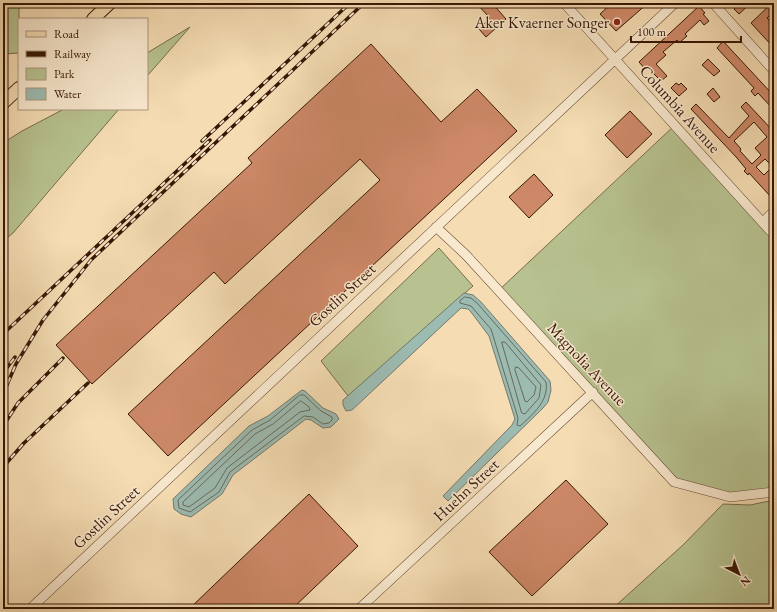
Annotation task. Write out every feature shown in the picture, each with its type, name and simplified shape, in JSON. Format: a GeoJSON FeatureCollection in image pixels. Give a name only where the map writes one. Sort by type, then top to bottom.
{"type":"FeatureCollection","features":[{"type":"Feature","properties":{"kind":"main road"},"geometry":{"type":"LineString","coordinates":[[94,18],[110,3]]}},
{"type":"Feature","properties":{"kind":"main road"},"geometry":{"type":"LineString","coordinates":[[3,103],[18,89]]}},
{"type":"Feature","properties":{"kind":"street","name":"Columbia Avenue"},"geometry":{"type":"LineString","coordinates":[[564,3],[774,235]]}},
{"type":"Feature","properties":{"kind":"street","name":"Gostlin Street"},"geometry":{"type":"LineString","coordinates":[[30,609],[675,3]]}},
{"type":"Feature","properties":{"kind":"street"},"geometry":{"type":"LineString","coordinates":[[713,3],[774,71]]}},
{"type":"Feature","properties":{"kind":"street"},"geometry":{"type":"LineString","coordinates":[[763,222],[774,212]]}},
{"type":"Feature","properties":{"kind":"street","name":"Magnolia Avenue"},"geometry":{"type":"LineString","coordinates":[[436,227],[466,255],[674,482],[730,497],[774,492]]}},
{"type":"Feature","properties":{"kind":"street","name":"Huehn Street"},"geometry":{"type":"LineString","coordinates":[[359,609],[593,392]]}},
{"type":"Feature","properties":{"kind":"green space"},"geometry":{"type":"Polygon","coordinates":[[[3,3],[19,3],[18,53],[3,54],[3,3]]]}},
{"type":"Feature","properties":{"kind":"green space"},"geometry":{"type":"Polygon","coordinates":[[[190,27],[148,75],[148,52],[190,27]]]}},
{"type":"Feature","properties":{"kind":"green space"},"geometry":{"type":"Polygon","coordinates":[[[62,110],[118,110],[13,233],[3,241],[3,143],[22,131],[62,110]]]}},
{"type":"Feature","properties":{"kind":"green space"},"geometry":{"type":"Polygon","coordinates":[[[675,125],[774,235],[774,492],[730,497],[674,482],[498,291],[675,125]]]}},
{"type":"Feature","properties":{"kind":"green space"},"geometry":{"type":"Polygon","coordinates":[[[439,248],[473,286],[348,396],[321,361],[439,248]]]}},
{"type":"Feature","properties":{"kind":"green space"},"geometry":{"type":"Polygon","coordinates":[[[774,500],[774,609],[612,609],[683,545],[723,504],[750,505],[774,500]]]}},
{"type":"Feature","properties":{"kind":"water"},"geometry":{"type":"Polygon","coordinates":[[[464,293],[473,295],[481,302],[550,381],[551,390],[548,402],[543,408],[448,501],[443,496],[512,425],[515,419],[489,336],[468,309],[461,308],[352,410],[346,411],[343,405],[343,400],[464,293]]]}},
{"type":"Feature","properties":{"kind":"water"},"geometry":{"type":"Polygon","coordinates":[[[302,390],[323,408],[336,414],[339,419],[331,427],[323,428],[311,420],[306,419],[233,475],[222,494],[191,517],[181,514],[174,509],[173,499],[249,426],[268,416],[302,390]]]}},
{"type":"Feature","properties":{"kind":"building"},"geometry":{"type":"Polygon","coordinates":[[[476,3],[492,3],[506,19],[486,37],[479,29],[490,18],[476,3]]]}},
{"type":"Feature","properties":{"kind":"building","name":"Aker Kvaerner Songer"},"geometry":{"type":"Polygon","coordinates":[[[612,3],[648,3],[616,31],[600,14],[612,3]]]}},
{"type":"Feature","properties":{"kind":"building"},"geometry":{"type":"Polygon","coordinates":[[[740,3],[751,3],[739,14],[734,9],[740,3]]]}},
{"type":"Feature","properties":{"kind":"building"},"geometry":{"type":"Polygon","coordinates":[[[772,3],[774,3],[774,11],[767,18],[774,26],[774,48],[751,23],[772,3]]]}},
{"type":"Feature","properties":{"kind":"building"},"geometry":{"type":"Polygon","coordinates":[[[699,6],[709,21],[704,25],[700,20],[685,34],[687,36],[679,43],[677,40],[663,52],[666,55],[656,64],[667,76],[661,81],[647,67],[645,69],[639,62],[699,6]]]}},
{"type":"Feature","properties":{"kind":"building"},"geometry":{"type":"Polygon","coordinates":[[[723,41],[774,96],[774,110],[758,93],[755,96],[751,91],[754,88],[717,48],[723,41]]]}},
{"type":"Feature","properties":{"kind":"building"},"geometry":{"type":"Polygon","coordinates":[[[371,44],[441,122],[477,89],[517,131],[168,456],[128,414],[380,180],[360,159],[225,284],[214,272],[92,384],[56,345],[252,163],[248,158],[371,44]]]}},
{"type":"Feature","properties":{"kind":"building"},"geometry":{"type":"Polygon","coordinates":[[[708,59],[720,71],[714,76],[702,65],[708,59]]]}},
{"type":"Feature","properties":{"kind":"building"},"geometry":{"type":"Polygon","coordinates":[[[676,83],[679,85],[681,83],[687,89],[679,96],[671,88],[676,83]]]}},
{"type":"Feature","properties":{"kind":"building"},"geometry":{"type":"Polygon","coordinates":[[[713,88],[720,97],[714,102],[707,94],[713,88]]]}},
{"type":"Feature","properties":{"kind":"building"},"geometry":{"type":"Polygon","coordinates":[[[746,102],[774,132],[774,159],[769,163],[765,159],[756,167],[764,175],[769,170],[774,175],[774,193],[770,196],[749,173],[748,175],[744,171],[746,169],[737,158],[691,109],[696,104],[729,138],[749,116],[741,107],[746,102]],[[754,122],[734,141],[741,149],[740,151],[752,164],[761,155],[755,148],[767,137],[754,122]]]}},
{"type":"Feature","properties":{"kind":"building"},"geometry":{"type":"Polygon","coordinates":[[[630,111],[652,134],[627,158],[605,135],[630,111]]]}},
{"type":"Feature","properties":{"kind":"building"},"geometry":{"type":"Polygon","coordinates":[[[534,174],[553,195],[529,218],[509,197],[534,174]]]}},
{"type":"Feature","properties":{"kind":"building"},"geometry":{"type":"Polygon","coordinates":[[[566,480],[608,524],[532,596],[489,552],[566,480]]]}},
{"type":"Feature","properties":{"kind":"building"},"geometry":{"type":"Polygon","coordinates":[[[309,494],[358,546],[292,609],[189,609],[309,494]]]}},
{"type":"Feature","properties":{"kind":"railway"},"geometry":{"type":"LineString","coordinates":[[202,141],[350,3]]}},
{"type":"Feature","properties":{"kind":"railway"},"geometry":{"type":"LineString","coordinates":[[3,394],[16,364],[43,320],[91,260],[364,3]]}},
{"type":"Feature","properties":{"kind":"railway"},"geometry":{"type":"LineString","coordinates":[[3,334],[210,140]]}},
{"type":"Feature","properties":{"kind":"railway"},"geometry":{"type":"LineString","coordinates":[[3,373],[15,357]]}},
{"type":"Feature","properties":{"kind":"railway"},"geometry":{"type":"LineString","coordinates":[[3,426],[18,403],[63,358]]}},
{"type":"Feature","properties":{"kind":"railway"},"geometry":{"type":"LineString","coordinates":[[3,467],[24,443],[88,383]]}},
{"type":"Feature","properties":{"kind":"place","name":"Aker Kvaerner Songer"},"geometry":{"type":"Point","coordinates":[617,22]}}]}
